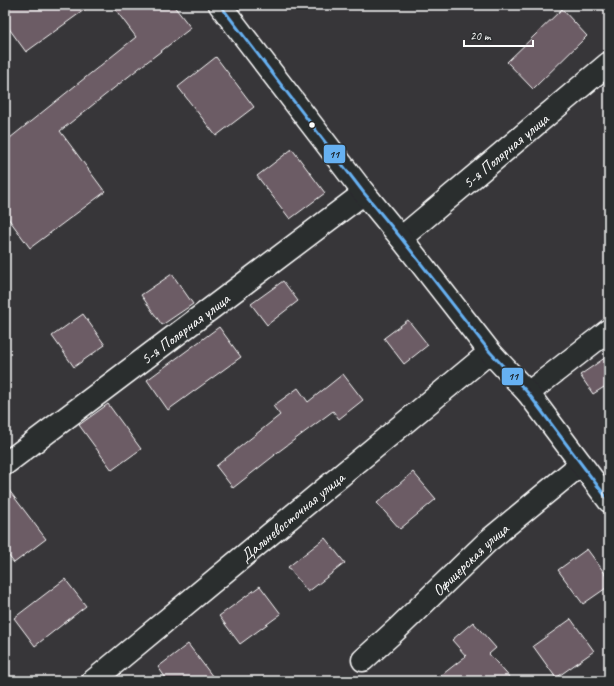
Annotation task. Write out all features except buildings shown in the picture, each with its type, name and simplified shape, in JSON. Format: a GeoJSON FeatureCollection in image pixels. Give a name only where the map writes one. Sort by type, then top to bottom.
{"type":"FeatureCollection","features":[{"type":"Feature","properties":{"kind":"street"},"geometry":{"type":"LineString","coordinates":[[220,5],[364,193],[490,352],[528,393],[609,501]]}},
{"type":"Feature","properties":{"kind":"street","name":"5-я Полярная улица"},"geometry":{"type":"LineString","coordinates":[[401,238],[609,64]]}},
{"type":"Feature","properties":{"kind":"street","name":"5-я Полярная улица"},"geometry":{"type":"LineString","coordinates":[[5,464],[364,193]]}},
{"type":"Feature","properties":{"kind":"street"},"geometry":{"type":"LineString","coordinates":[[528,393],[609,330]]}},
{"type":"Feature","properties":{"kind":"street","name":"Дальневосточная улица"},"geometry":{"type":"LineString","coordinates":[[93,681],[490,352]]}},
{"type":"Feature","properties":{"kind":"street","name":"Офицерская улица"},"geometry":{"type":"LineString","coordinates":[[363,660],[488,541],[581,464]]}},
{"type":"Feature","properties":{"kind":"transit line","name":"11"},"geometry":{"type":"LineString","coordinates":[[220,5],[364,193],[490,352],[528,393],[609,501]]}}]}
